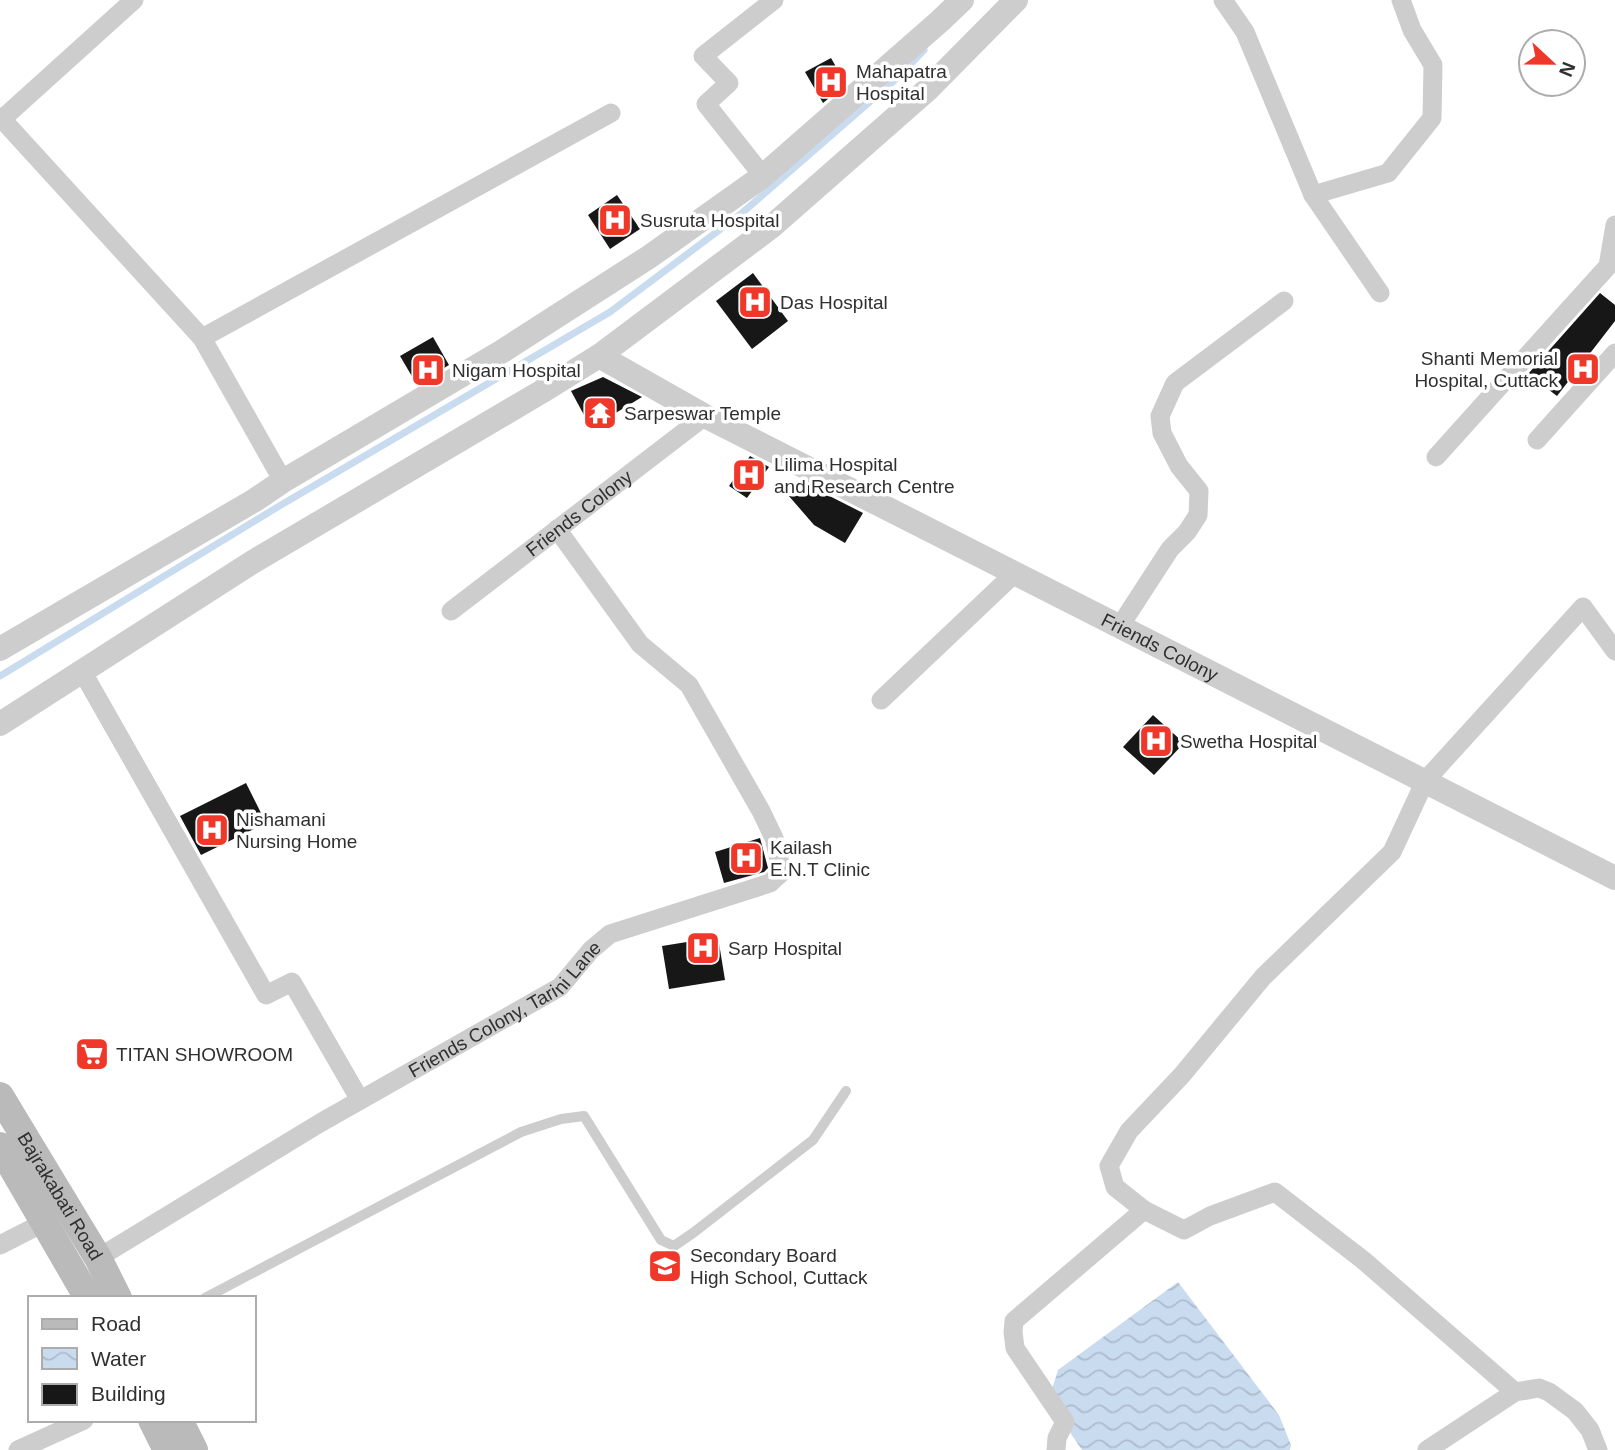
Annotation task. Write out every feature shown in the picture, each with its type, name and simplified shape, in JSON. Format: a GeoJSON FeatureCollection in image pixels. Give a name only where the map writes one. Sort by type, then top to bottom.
{"type":"FeatureCollection","features":[{"type":"Feature","properties":{"kind":"main road","name":"Bajrakabati Road"},"geometry":{"type":"LineString","coordinates":[[0,1096],[98,1258],[117,1296]]}},
{"type":"Feature","properties":{"kind":"main road","name":"Bajrakabati Road"},"geometry":{"type":"LineString","coordinates":[[0,1146],[87,1296]]}},
{"type":"Feature","properties":{"kind":"main road"},"geometry":{"type":"LineString","coordinates":[[153,1422],[167,1450]]}},
{"type":"Feature","properties":{"kind":"main road"},"geometry":{"type":"LineString","coordinates":[[180,1422],[194,1450]]}},
{"type":"Feature","properties":{"kind":"street"},"geometry":{"type":"LineString","coordinates":[[134,0],[1,119],[202,338],[283,481]]}},
{"type":"Feature","properties":{"kind":"street"},"geometry":{"type":"LineString","coordinates":[[762,176],[706,104],[729,83],[703,56],[774,0]]}},
{"type":"Feature","properties":{"kind":"street"},"geometry":{"type":"LineString","coordinates":[[0,649],[501,352],[649,257],[762,176],[962,0]]}},
{"type":"Feature","properties":{"kind":"street"},"geometry":{"type":"LineString","coordinates":[[0,724],[251,564],[598,356],[771,227],[927,90],[1016,0]]}},
{"type":"Feature","properties":{"kind":"street"},"geometry":{"type":"LineString","coordinates":[[1223,0],[1245,32],[1313,195],[1380,293]]}},
{"type":"Feature","properties":{"kind":"street"},"geometry":{"type":"LineString","coordinates":[[1313,195],[1388,173],[1432,118],[1433,65],[1412,30],[1401,0]]}},
{"type":"Feature","properties":{"kind":"street"},"geometry":{"type":"LineString","coordinates":[[202,338],[611,113]]}},
{"type":"Feature","properties":{"kind":"street"},"geometry":{"type":"LineString","coordinates":[[1436,457],[1611,270],[1615,225]]}},
{"type":"Feature","properties":{"kind":"street"},"geometry":{"type":"LineString","coordinates":[[1119,626],[1170,549],[1198,515],[1199,491],[1179,466],[1162,433],[1160,416],[1175,383],[1284,301]]}},
{"type":"Feature","properties":{"kind":"street"},"geometry":{"type":"LineString","coordinates":[[1537,440],[1615,353]]}},
{"type":"Feature","properties":{"kind":"street","name":"Friends Colony"},"geometry":{"type":"LineString","coordinates":[[598,356],[705,416],[1615,878]]}},
{"type":"Feature","properties":{"kind":"street","name":"Friends Colony"},"geometry":{"type":"LineString","coordinates":[[452,611],[705,416]]}},
{"type":"Feature","properties":{"kind":"street","name":"Friends Colony, Tarini Lane"},"geometry":{"type":"LineString","coordinates":[[98,1258],[320,1123],[560,986],[591,950],[610,934],[770,883],[782,872],[774,838],[761,811],[689,685],[640,644],[557,529]]}},
{"type":"Feature","properties":{"kind":"street"},"geometry":{"type":"LineString","coordinates":[[881,699],[1014,573]]}},
{"type":"Feature","properties":{"kind":"street"},"geometry":{"type":"LineString","coordinates":[[1515,1392],[1363,1260],[1275,1192],[1210,1216],[1184,1230],[1144,1210],[1115,1187],[1109,1166],[1129,1131],[1182,1075],[1263,977],[1392,852],[1425,781],[1583,607],[1615,651]]}},
{"type":"Feature","properties":{"kind":"street"},"geometry":{"type":"LineString","coordinates":[[82,671],[266,995],[292,982],[360,1100]]}},
{"type":"Feature","properties":{"kind":"street"},"geometry":{"type":"LineString","coordinates":[[1056,1450],[1057,1438],[1065,1422],[1016,1348],[1014,1321],[1144,1210]]}},
{"type":"Feature","properties":{"kind":"street"},"geometry":{"type":"LineString","coordinates":[[0,1245],[45,1222]]}},
{"type":"Feature","properties":{"kind":"street"},"geometry":{"type":"LineString","coordinates":[[1427,1450],[1515,1392],[1539,1388],[1575,1411],[1590,1430],[1598,1450]]}},
{"type":"Feature","properties":{"kind":"street"},"geometry":{"type":"LineString","coordinates":[[18,1450],[80,1422]]}},
{"type":"Feature","properties":{"kind":"lane"},"geometry":{"type":"LineString","coordinates":[[209,1296],[521,1132],[561,1119],[584,1116],[661,1240],[674,1246],[813,1140],[846,1091]]}},
{"type":"Feature","properties":{"kind":"water"},"geometry":{"type":"Polygon","coordinates":[[[1178,1282],[1279,1415],[1291,1445],[1290,1450],[1082,1450],[1061,1419],[1052,1389],[1058,1370],[1178,1282]]]}},
{"type":"Feature","properties":{"kind":"building"},"geometry":{"type":"Polygon","coordinates":[[[831,58],[846,84],[823,103],[805,72],[831,58]]]}},
{"type":"Feature","properties":{"kind":"building"},"geometry":{"type":"Polygon","coordinates":[[[617,195],[640,229],[610,249],[588,215],[617,195]]]}},
{"type":"Feature","properties":{"kind":"building"},"geometry":{"type":"Polygon","coordinates":[[[753,273],[788,321],[752,349],[716,301],[753,273]]]}},
{"type":"Feature","properties":{"kind":"building"},"geometry":{"type":"Polygon","coordinates":[[[1600,293],[1615,305],[1615,321],[1557,396],[1528,374],[1600,293]]]}},
{"type":"Feature","properties":{"kind":"building"},"geometry":{"type":"Polygon","coordinates":[[[433,337],[449,365],[417,385],[400,356],[433,337]]]}},
{"type":"Feature","properties":{"kind":"building","name":"Sarpeswar Temple"},"geometry":{"type":"Polygon","coordinates":[[[603,377],[642,397],[591,428],[571,391],[603,377]]]}},
{"type":"Feature","properties":{"kind":"building"},"geometry":{"type":"Polygon","coordinates":[[[750,456],[769,467],[747,498],[729,486],[750,456]]]}},
{"type":"Feature","properties":{"kind":"building"},"geometry":{"type":"Polygon","coordinates":[[[800,481],[863,513],[845,543],[814,525],[788,495],[800,481]]]}},
{"type":"Feature","properties":{"kind":"building"},"geometry":{"type":"Polygon","coordinates":[[[1153,715],[1184,743],[1154,775],[1123,747],[1153,715]]]}},
{"type":"Feature","properties":{"kind":"building"},"geometry":{"type":"Polygon","coordinates":[[[246,783],[266,823],[201,855],[180,816],[246,783]]]}},
{"type":"Feature","properties":{"kind":"building"},"geometry":{"type":"Polygon","coordinates":[[[760,838],[768,868],[764,872],[724,883],[715,852],[760,838]]]}},
{"type":"Feature","properties":{"kind":"building"},"geometry":{"type":"Polygon","coordinates":[[[718,937],[725,980],[669,989],[662,946],[718,937]]]}},
{"type":"Feature","properties":{"kind":"waterway"},"geometry":{"type":"LineString","coordinates":[[0,676],[281,505],[610,312],[742,213],[897,78],[924,50]]}},
{"type":"Feature","properties":{"kind":"place","name":"Mahapatra Hospital"},"geometry":{"type":"Point","coordinates":[831,82]}},
{"type":"Feature","properties":{"kind":"place","name":"Susruta Hospital"},"geometry":{"type":"Point","coordinates":[615,220]}},
{"type":"Feature","properties":{"kind":"place","name":"Das Hospital"},"geometry":{"type":"Point","coordinates":[755,302]}},
{"type":"Feature","properties":{"kind":"place","name":"Shanti Memorial Hospital, Cuttack"},"geometry":{"type":"Point","coordinates":[1583,369]}},
{"type":"Feature","properties":{"kind":"place","name":"Nigam Hospital"},"geometry":{"type":"Point","coordinates":[428,370]}},
{"type":"Feature","properties":{"kind":"place","name":"Sarpeswar Temple"},"geometry":{"type":"Point","coordinates":[600,413]}},
{"type":"Feature","properties":{"kind":"place","name":"Lilima Hospital and Research Centre"},"geometry":{"type":"Point","coordinates":[749,475]}},
{"type":"Feature","properties":{"kind":"place","name":"Swetha Hospital"},"geometry":{"type":"Point","coordinates":[1156,741]}},
{"type":"Feature","properties":{"kind":"place","name":"Nishamani Nursing Home"},"geometry":{"type":"Point","coordinates":[212,830]}},
{"type":"Feature","properties":{"kind":"place","name":"Kailash E.N.T Clinic"},"geometry":{"type":"Point","coordinates":[746,858]}},
{"type":"Feature","properties":{"kind":"place","name":"Sarp Hospital"},"geometry":{"type":"Point","coordinates":[703,948]}},
{"type":"Feature","properties":{"kind":"place","name":"TITAN SHOWROOM"},"geometry":{"type":"Point","coordinates":[92,1054]}},
{"type":"Feature","properties":{"kind":"place","name":"Secondary Board High School, Cuttack"},"geometry":{"type":"Point","coordinates":[665,1266]}}]}
